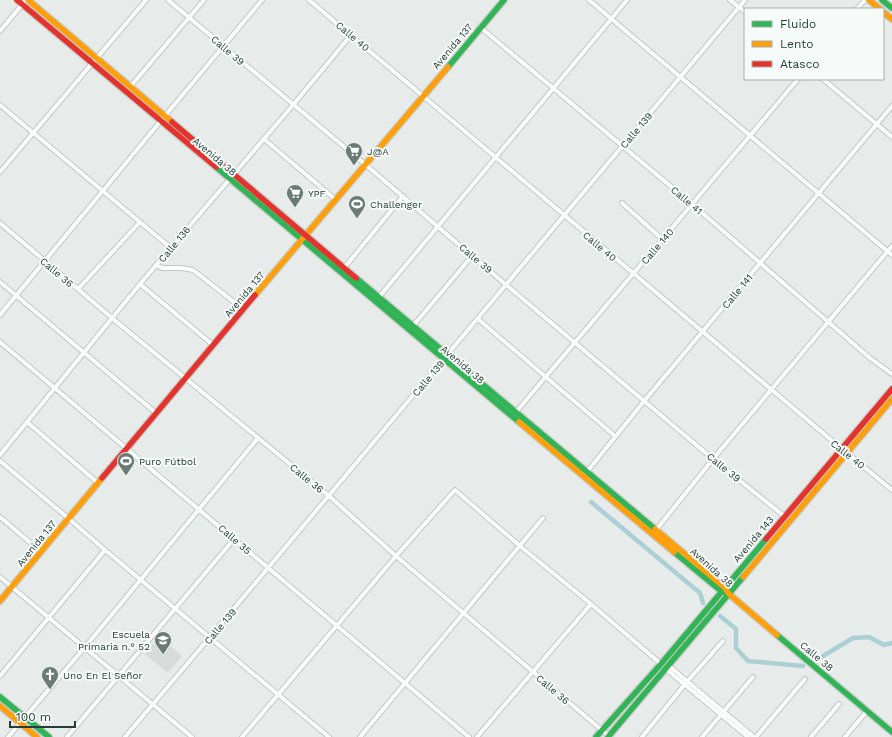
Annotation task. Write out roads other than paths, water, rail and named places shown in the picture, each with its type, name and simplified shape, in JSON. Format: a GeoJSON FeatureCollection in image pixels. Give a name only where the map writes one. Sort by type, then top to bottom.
{"type":"FeatureCollection","features":[{"type":"Feature","properties":{"kind":"main road","name":"Avenida 38"},"geometry":{"type":"LineString","coordinates":[[16,0],[25,2],[94,60],[229,179],[379,297],[413,326],[445,357],[516,412],[585,474],[656,530],[722,589]]}},
{"type":"Feature","properties":{"kind":"main road","name":"Avenida 137"},"geometry":{"type":"LineString","coordinates":[[0,601],[213,344],[366,165],[504,0]]}},
{"type":"Feature","properties":{"kind":"main road"},"geometry":{"type":"LineString","coordinates":[[869,0],[879,8]]}},
{"type":"Feature","properties":{"kind":"main road"},"geometry":{"type":"LineString","coordinates":[[882,0],[892,8]]}},
{"type":"Feature","properties":{"kind":"main road"},"geometry":{"type":"LineString","coordinates":[[884,13],[892,19]]}},
{"type":"Feature","properties":{"kind":"main road","name":"Avenida 38"},"geometry":{"type":"LineString","coordinates":[[94,60],[130,87],[162,119],[234,174],[303,237],[729,594]]}},
{"type":"Feature","properties":{"kind":"main road","name":"Avenida 143"},"geometry":{"type":"LineString","coordinates":[[609,737],[729,594],[892,389]]}},
{"type":"Feature","properties":{"kind":"main road","name":"Avenida 143"},"geometry":{"type":"LineString","coordinates":[[596,737],[661,664],[784,516],[892,399]]}},
{"type":"Feature","properties":{"kind":"main road","name":"Calle 38"},"geometry":{"type":"LineString","coordinates":[[729,594],[892,732]]}},
{"type":"Feature","properties":{"kind":"main road"},"geometry":{"type":"LineString","coordinates":[[0,697],[49,737]]}},
{"type":"Feature","properties":{"kind":"main road"},"geometry":{"type":"LineString","coordinates":[[0,706],[37,737]]}},
{"type":"Feature","properties":{"kind":"street"},"geometry":{"type":"LineString","coordinates":[[0,172],[146,0]]}},
{"type":"Feature","properties":{"kind":"street","name":"Calle 39"},"geometry":{"type":"LineString","coordinates":[[168,0],[784,516]]}},
{"type":"Feature","properties":{"kind":"street"},"geometry":{"type":"LineString","coordinates":[[130,87],[204,0]]}},
{"type":"Feature","properties":{"kind":"street"},"geometry":{"type":"LineString","coordinates":[[0,315],[262,0]]}},
{"type":"Feature","properties":{"kind":"street","name":"Calle 40"},"geometry":{"type":"LineString","coordinates":[[309,0],[771,390],[892,490]]}},
{"type":"Feature","properties":{"kind":"street"},"geometry":{"type":"LineString","coordinates":[[590,0],[892,255]]}},
{"type":"Feature","properties":{"kind":"street"},"geometry":{"type":"LineString","coordinates":[[379,297],[627,0]]}},
{"type":"Feature","properties":{"kind":"street"},"geometry":{"type":"LineString","coordinates":[[730,0],[744,11]]}},
{"type":"Feature","properties":{"kind":"street","name":"Calle 139"},"geometry":{"type":"LineString","coordinates":[[124,737],[507,285],[745,0]]}},
{"type":"Feature","properties":{"kind":"street"},"geometry":{"type":"LineString","coordinates":[[858,8],[864,0]]}},
{"type":"Feature","properties":{"kind":"street"},"geometry":{"type":"LineString","coordinates":[[0,31],[25,2]]}},
{"type":"Feature","properties":{"kind":"street","name":"Calle 41"},"geometry":{"type":"LineString","coordinates":[[480,27],[692,204],[878,365],[892,374]]}},
{"type":"Feature","properties":{"kind":"street","name":"Calle 136"},"geometry":{"type":"LineString","coordinates":[[0,455],[140,284],[293,105],[351,34]]}},
{"type":"Feature","properties":{"kind":"street","name":"Calle 140"},"geometry":{"type":"LineString","coordinates":[[516,412],[797,80]]}},
{"type":"Feature","properties":{"kind":"street"},"geometry":{"type":"LineString","coordinates":[[824,80],[892,137]]}},
{"type":"Feature","properties":{"kind":"street"},"geometry":{"type":"LineString","coordinates":[[0,105],[32,134],[171,248]]}},
{"type":"Feature","properties":{"kind":"street","name":"Calle 141"},"geometry":{"type":"LineString","coordinates":[[585,474],[644,400],[820,194],[892,106]]}},
{"type":"Feature","properties":{"kind":"street"},"geometry":{"type":"LineString","coordinates":[[264,139],[336,200]]}},
{"type":"Feature","properties":{"kind":"street"},"geometry":{"type":"LineString","coordinates":[[344,268],[403,196]]}},
{"type":"Feature","properties":{"kind":"street"},"geometry":{"type":"LineString","coordinates":[[622,203],[662,239]]}},
{"type":"Feature","properties":{"kind":"street"},"geometry":{"type":"LineString","coordinates":[[78,289],[140,222]]}},
{"type":"Feature","properties":{"kind":"street","name":"Calle 36"},"geometry":{"type":"LineString","coordinates":[[0,223],[112,318],[329,496],[396,556],[609,737]]}},
{"type":"Feature","properties":{"kind":"street"},"geometry":{"type":"LineString","coordinates":[[656,530],[713,458],[892,246]]}},
{"type":"Feature","properties":{"kind":"street"},"geometry":{"type":"LineString","coordinates":[[413,326],[472,256]]}},
{"type":"Feature","properties":{"kind":"street"},"geometry":{"type":"LineString","coordinates":[[156,265],[162,268],[181,268],[193,270],[243,309]]}},
{"type":"Feature","properties":{"kind":"street"},"geometry":{"type":"LineString","coordinates":[[0,282],[156,413]]}},
{"type":"Feature","properties":{"kind":"street"},"geometry":{"type":"LineString","coordinates":[[140,284],[213,344]]}},
{"type":"Feature","properties":{"kind":"street"},"geometry":{"type":"LineString","coordinates":[[478,319],[615,436]]}},
{"type":"Feature","properties":{"kind":"street","name":"Calle 35"},"geometry":{"type":"LineString","coordinates":[[0,342],[469,737]]}},
{"type":"Feature","properties":{"kind":"street"},"geometry":{"type":"LineString","coordinates":[[27,422],[98,483]]}},
{"type":"Feature","properties":{"kind":"street"},"geometry":{"type":"LineString","coordinates":[[8,737],[200,510],[258,438]]}},
{"type":"Feature","properties":{"kind":"street"},"geometry":{"type":"LineString","coordinates":[[0,461],[104,550],[329,737]]}},
{"type":"Feature","properties":{"kind":"street"},"geometry":{"type":"LineString","coordinates":[[242,737],[396,556],[455,490],[661,664]]}},
{"type":"Feature","properties":{"kind":"street"},"geometry":{"type":"LineString","coordinates":[[0,517],[40,551]]}},
{"type":"Feature","properties":{"kind":"street"},"geometry":{"type":"LineString","coordinates":[[360,737],[543,518]]}},
{"type":"Feature","properties":{"kind":"street"},"geometry":{"type":"LineString","coordinates":[[67,737],[234,539]]}},
{"type":"Feature","properties":{"kind":"street"},"geometry":{"type":"LineString","coordinates":[[0,676],[104,550]]}},
{"type":"Feature","properties":{"kind":"street"},"geometry":{"type":"LineString","coordinates":[[0,577],[192,737]]}},
{"type":"Feature","properties":{"kind":"street"},"geometry":{"type":"LineString","coordinates":[[477,737],[591,604]]}},
{"type":"Feature","properties":{"kind":"street"},"geometry":{"type":"LineString","coordinates":[[642,737],[723,641]]}},
{"type":"Feature","properties":{"kind":"street"},"geometry":{"type":"LineString","coordinates":[[668,667],[748,737]]}},
{"type":"Feature","properties":{"kind":"street"},"geometry":{"type":"LineString","coordinates":[[702,737],[752,677]]}},
{"type":"Feature","properties":{"kind":"street"},"geometry":{"type":"LineString","coordinates":[[722,713],[755,737],[805,679]]}},
{"type":"Feature","properties":{"kind":"street"},"geometry":{"type":"LineString","coordinates":[[812,737],[839,704]]}},
{"type":"Feature","properties":{"kind":"street"},"geometry":{"type":"LineString","coordinates":[[845,737],[867,711]]}},
{"type":"Feature","properties":{"kind":"waterway"},"geometry":{"type":"LineString","coordinates":[[591,502],[700,593],[703,603]]}},
{"type":"Feature","properties":{"kind":"waterway"},"geometry":{"type":"LineString","coordinates":[[720,616],[736,629],[736,648],[748,661],[803,666]]}},
{"type":"Feature","properties":{"kind":"waterway"},"geometry":{"type":"LineString","coordinates":[[818,659],[853,638],[869,637],[884,645],[892,643]]}},
{"type":"Feature","properties":{"kind":"place","name":"J@A"},"geometry":{"type":"Point","coordinates":[354,166]}},
{"type":"Feature","properties":{"kind":"place","name":"YPF"},"geometry":{"type":"Point","coordinates":[295,208]}},
{"type":"Feature","properties":{"kind":"place","name":"Challenger"},"geometry":{"type":"Point","coordinates":[357,219]}},
{"type":"Feature","properties":{"kind":"place","name":"Puro Fútbol"},"geometry":{"type":"Point","coordinates":[126,476]}},
{"type":"Feature","properties":{"kind":"place","name":"Escuela Primaria n.° 52"},"geometry":{"type":"Point","coordinates":[163,655]}},
{"type":"Feature","properties":{"kind":"place","name":"Uno En El Señor"},"geometry":{"type":"Point","coordinates":[50,690]}}]}
